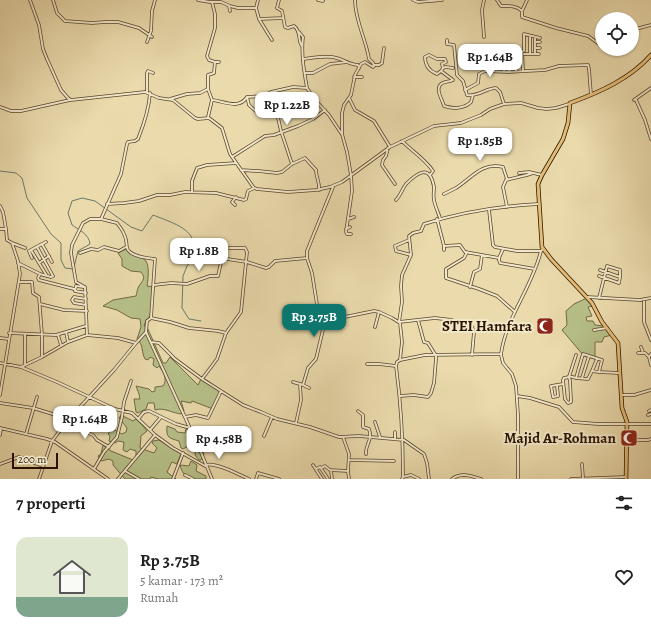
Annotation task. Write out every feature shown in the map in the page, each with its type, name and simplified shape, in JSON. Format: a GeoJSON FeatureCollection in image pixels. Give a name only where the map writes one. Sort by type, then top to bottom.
{"type":"FeatureCollection","features":[{"type":"Feature","properties":{"kind":"main road"},"geometry":{"type":"LineString","coordinates":[[626,478],[627,425],[622,408],[618,343],[588,298],[542,250],[538,184],[563,138],[568,123],[570,103],[612,85],[639,69],[651,56]]}},
{"type":"Feature","properties":{"kind":"street"},"geometry":{"type":"LineString","coordinates":[[30,0],[41,32],[43,48],[47,59],[61,90],[70,100]]}},
{"type":"Feature","properties":{"kind":"street"},"geometry":{"type":"LineString","coordinates":[[53,0],[57,13],[65,21],[88,23],[118,22],[139,28],[152,37]]}},
{"type":"Feature","properties":{"kind":"street"},"geometry":{"type":"LineString","coordinates":[[146,42],[151,31],[152,11],[155,0]]}},
{"type":"Feature","properties":{"kind":"street"},"geometry":{"type":"LineString","coordinates":[[198,0],[221,2],[238,8],[256,8]]}},
{"type":"Feature","properties":{"kind":"street"},"geometry":{"type":"LineString","coordinates":[[258,0],[256,8],[259,19],[272,40]]}},
{"type":"Feature","properties":{"kind":"street"},"geometry":{"type":"LineString","coordinates":[[279,0],[277,8],[282,11],[286,28],[294,26],[303,37],[303,59],[307,88],[342,134]]}},
{"type":"Feature","properties":{"kind":"street"},"geometry":{"type":"LineString","coordinates":[[318,0],[323,1]]}},
{"type":"Feature","properties":{"kind":"street"},"geometry":{"type":"LineString","coordinates":[[355,0],[356,15],[369,59],[374,65]]}},
{"type":"Feature","properties":{"kind":"street"},"geometry":{"type":"LineString","coordinates":[[413,0],[418,2],[442,0]]}},
{"type":"Feature","properties":{"kind":"street"},"geometry":{"type":"LineString","coordinates":[[484,0],[482,10],[484,37]]}},
{"type":"Feature","properties":{"kind":"street"},"geometry":{"type":"LineString","coordinates":[[497,0],[501,6],[512,6],[522,11]]}},
{"type":"Feature","properties":{"kind":"street"},"geometry":{"type":"LineString","coordinates":[[527,0],[522,11],[521,16],[523,18],[588,36],[595,41]]}},
{"type":"Feature","properties":{"kind":"street"},"geometry":{"type":"LineString","coordinates":[[212,1],[215,14],[215,28],[207,56],[209,60],[219,62]]}},
{"type":"Feature","properties":{"kind":"street"},"geometry":{"type":"LineString","coordinates":[[229,6],[230,11]]}},
{"type":"Feature","properties":{"kind":"street"},"geometry":{"type":"LineString","coordinates":[[259,19],[283,18]]}},
{"type":"Feature","properties":{"kind":"street"},"geometry":{"type":"LineString","coordinates":[[639,28],[651,25]]}},
{"type":"Feature","properties":{"kind":"street"},"geometry":{"type":"LineString","coordinates":[[522,70],[524,34],[535,38],[540,38]]}},
{"type":"Feature","properties":{"kind":"street"},"geometry":{"type":"LineString","coordinates":[[530,36],[530,54]]}},
{"type":"Feature","properties":{"kind":"street"},"geometry":{"type":"LineString","coordinates":[[535,38],[536,54]]}},
{"type":"Feature","properties":{"kind":"street"},"geometry":{"type":"LineString","coordinates":[[448,40],[447,45],[454,46],[457,75],[463,81],[467,95],[473,95],[496,88],[500,92],[504,104]]}},
{"type":"Feature","properties":{"kind":"street"},"geometry":{"type":"LineString","coordinates":[[535,42],[540,42]]}},
{"type":"Feature","properties":{"kind":"street"},"geometry":{"type":"LineString","coordinates":[[351,234],[346,234],[352,191],[351,175],[342,134],[342,113],[349,98],[354,77],[359,69],[365,62],[374,67],[374,65],[379,65],[382,63],[384,48]]}},
{"type":"Feature","properties":{"kind":"street"},"geometry":{"type":"LineString","coordinates":[[496,49],[495,56],[497,59],[498,68],[504,70],[545,70],[558,66],[588,65],[591,95]]}},
{"type":"Feature","properties":{"kind":"street"},"geometry":{"type":"LineString","coordinates":[[504,70],[505,50],[523,51]]}},
{"type":"Feature","properties":{"kind":"street"},"geometry":{"type":"LineString","coordinates":[[510,50],[510,70]]}},
{"type":"Feature","properties":{"kind":"street"},"geometry":{"type":"LineString","coordinates":[[516,50],[516,70]]}},
{"type":"Feature","properties":{"kind":"street"},"geometry":{"type":"LineString","coordinates":[[523,54],[539,54]]}},
{"type":"Feature","properties":{"kind":"street"},"geometry":{"type":"LineString","coordinates":[[429,56],[439,60],[445,59],[446,62],[441,65],[443,68],[441,71],[437,74],[430,70],[426,64],[425,57],[429,56]]}},
{"type":"Feature","properties":{"kind":"street"},"geometry":{"type":"LineString","coordinates":[[303,59],[331,57],[348,62],[352,65],[358,65],[359,69]]}},
{"type":"Feature","properties":{"kind":"street"},"geometry":{"type":"LineString","coordinates":[[497,59],[504,59]]}},
{"type":"Feature","properties":{"kind":"street"},"geometry":{"type":"LineString","coordinates":[[208,117],[212,100],[208,89],[208,75],[215,72],[215,62]]}},
{"type":"Feature","properties":{"kind":"street"},"geometry":{"type":"LineString","coordinates":[[305,73],[313,73],[330,64],[348,62]]}},
{"type":"Feature","properties":{"kind":"street"},"geometry":{"type":"LineString","coordinates":[[443,68],[453,68]]}},
{"type":"Feature","properties":{"kind":"street"},"geometry":{"type":"LineString","coordinates":[[466,90],[478,82],[479,74],[485,71],[522,70]]}},
{"type":"Feature","properties":{"kind":"street"},"geometry":{"type":"LineString","coordinates":[[147,92],[147,73],[148,71],[153,72]]}},
{"type":"Feature","properties":{"kind":"street"},"geometry":{"type":"LineString","coordinates":[[441,71],[453,80],[442,83],[439,87],[438,91],[444,106],[450,108],[463,107],[471,102],[473,95]]}},
{"type":"Feature","properties":{"kind":"street"},"geometry":{"type":"LineString","coordinates":[[354,77],[362,77]]}},
{"type":"Feature","properties":{"kind":"street"},"geometry":{"type":"LineString","coordinates":[[247,97],[263,96],[272,91],[293,87],[307,88]]}},
{"type":"Feature","properties":{"kind":"street"},"geometry":{"type":"LineString","coordinates":[[651,88],[635,100],[645,120],[651,139]]}},
{"type":"Feature","properties":{"kind":"street"},"geometry":{"type":"LineString","coordinates":[[170,99],[187,94],[200,93],[208,89]]}},
{"type":"Feature","properties":{"kind":"street"},"geometry":{"type":"LineString","coordinates":[[272,91],[281,131],[292,164]]}},
{"type":"Feature","properties":{"kind":"street"},"geometry":{"type":"LineString","coordinates":[[0,107],[11,111],[21,111],[70,100],[147,92],[159,98],[170,99],[176,102],[197,118],[208,117],[222,128],[232,157],[254,188],[266,191],[288,192],[319,190],[334,186],[389,148],[434,126],[465,122],[490,109],[504,104],[522,103],[547,109],[556,108],[570,103]]}},
{"type":"Feature","properties":{"kind":"street"},"geometry":{"type":"LineString","coordinates":[[101,218],[120,174],[127,144],[130,141],[137,140],[146,120],[149,108],[150,93]]}},
{"type":"Feature","properties":{"kind":"street"},"geometry":{"type":"LineString","coordinates":[[212,100],[235,105],[244,102],[247,97]]}},
{"type":"Feature","properties":{"kind":"street"},"geometry":{"type":"LineString","coordinates":[[247,97],[251,107],[260,116]]}},
{"type":"Feature","properties":{"kind":"street"},"geometry":{"type":"LineString","coordinates":[[349,98],[355,110],[374,121],[389,148],[382,164],[395,184]]}},
{"type":"Feature","properties":{"kind":"street"},"geometry":{"type":"LineString","coordinates":[[232,157],[265,136],[274,135],[313,118],[325,110]]}},
{"type":"Feature","properties":{"kind":"street"},"geometry":{"type":"LineString","coordinates":[[402,141],[415,154],[424,159],[433,171],[430,175],[434,188],[434,198],[444,250]]}},
{"type":"Feature","properties":{"kind":"street"},"geometry":{"type":"LineString","coordinates":[[241,170],[277,173],[282,172],[292,164],[304,158],[307,159],[316,170],[316,178],[320,183],[319,190]]}},
{"type":"Feature","properties":{"kind":"street"},"geometry":{"type":"LineString","coordinates":[[192,192],[192,181],[197,168],[207,165],[236,163]]}},
{"type":"Feature","properties":{"kind":"street"},"geometry":{"type":"LineString","coordinates":[[444,194],[455,188],[475,173],[490,166],[503,167],[507,179],[504,187],[508,207]]}},
{"type":"Feature","properties":{"kind":"street"},"geometry":{"type":"LineString","coordinates":[[396,200],[406,185],[419,173],[422,172],[430,175]]}},
{"type":"Feature","properties":{"kind":"street"},"geometry":{"type":"LineString","coordinates":[[519,173],[529,172],[542,175]]}},
{"type":"Feature","properties":{"kind":"street"},"geometry":{"type":"LineString","coordinates":[[507,179],[527,176],[532,173]]}},
{"type":"Feature","properties":{"kind":"street"},"geometry":{"type":"LineString","coordinates":[[334,186],[307,251],[307,258],[312,273],[320,320],[325,321],[374,311],[399,322],[435,318],[452,320],[473,328],[474,335],[472,355]]}},
{"type":"Feature","properties":{"kind":"street"},"geometry":{"type":"LineString","coordinates":[[106,204],[139,201],[157,195],[192,192],[216,193],[245,200],[247,198],[248,191],[254,188]]}},
{"type":"Feature","properties":{"kind":"street"},"geometry":{"type":"LineString","coordinates":[[235,205],[232,202],[236,197]]}},
{"type":"Feature","properties":{"kind":"street"},"geometry":{"type":"LineString","coordinates":[[418,479],[411,475],[402,478],[403,440],[396,366],[397,362],[400,360],[402,342],[399,322],[403,299],[401,286],[402,275],[411,256],[409,240],[410,235],[421,231],[424,224],[439,219],[489,209],[539,204]]}},
{"type":"Feature","properties":{"kind":"street"},"geometry":{"type":"LineString","coordinates":[[0,206],[3,212],[7,240],[26,248]]}},
{"type":"Feature","properties":{"kind":"street"},"geometry":{"type":"LineString","coordinates":[[489,209],[493,246],[503,249],[527,252],[542,250],[536,269],[504,336],[500,354],[503,363],[514,377],[517,396],[518,479]]}},
{"type":"Feature","properties":{"kind":"street"},"geometry":{"type":"LineString","coordinates":[[3,212],[7,211]]}},
{"type":"Feature","properties":{"kind":"street"},"geometry":{"type":"LineString","coordinates":[[348,219],[354,217]]}},
{"type":"Feature","properties":{"kind":"street"},"geometry":{"type":"LineString","coordinates":[[85,287],[76,282],[71,253],[72,245],[83,223],[90,219],[101,218],[117,223],[125,237],[126,248],[133,254],[144,258],[155,259],[151,318],[147,320],[146,332],[212,479]]}},
{"type":"Feature","properties":{"kind":"street"},"geometry":{"type":"LineString","coordinates":[[346,229],[350,227]]}},
{"type":"Feature","properties":{"kind":"street"},"geometry":{"type":"LineString","coordinates":[[0,229],[6,229]]}},
{"type":"Feature","properties":{"kind":"street"},"geometry":{"type":"LineString","coordinates":[[409,240],[396,246],[395,248],[397,252],[411,256]]}},
{"type":"Feature","properties":{"kind":"street"},"geometry":{"type":"LineString","coordinates":[[31,250],[46,242]]}},
{"type":"Feature","properties":{"kind":"street"},"geometry":{"type":"LineString","coordinates":[[0,395],[20,274],[12,243]]}},
{"type":"Feature","properties":{"kind":"street"},"geometry":{"type":"LineString","coordinates":[[42,244],[52,262]]}},
{"type":"Feature","properties":{"kind":"street"},"geometry":{"type":"LineString","coordinates":[[444,246],[460,246],[465,252],[499,258]]}},
{"type":"Feature","properties":{"kind":"street"},"geometry":{"type":"LineString","coordinates":[[18,263],[40,274],[53,276],[37,247]]}},
{"type":"Feature","properties":{"kind":"street"},"geometry":{"type":"LineString","coordinates":[[80,253],[91,249],[98,250],[104,247],[119,251],[126,248]]}},
{"type":"Feature","properties":{"kind":"street"},"geometry":{"type":"LineString","coordinates":[[202,379],[217,359],[226,333],[241,312],[247,252],[246,249],[228,248]]}},
{"type":"Feature","properties":{"kind":"street"},"geometry":{"type":"LineString","coordinates":[[214,249],[214,257],[247,262],[268,268],[275,261],[307,258]]}},
{"type":"Feature","properties":{"kind":"street"},"geometry":{"type":"LineString","coordinates":[[503,249],[499,258],[500,263],[536,269]]}},
{"type":"Feature","properties":{"kind":"street"},"geometry":{"type":"LineString","coordinates":[[31,250],[29,251],[32,258]]}},
{"type":"Feature","properties":{"kind":"street"},"geometry":{"type":"LineString","coordinates":[[31,250],[47,276]]}},
{"type":"Feature","properties":{"kind":"street"},"geometry":{"type":"LineString","coordinates":[[467,252],[464,258],[446,269],[446,277],[497,296],[516,312]]}},
{"type":"Feature","properties":{"kind":"street"},"geometry":{"type":"LineString","coordinates":[[470,287],[474,272],[480,269],[482,255]]}},
{"type":"Feature","properties":{"kind":"street"},"geometry":{"type":"LineString","coordinates":[[39,263],[49,256]]}},
{"type":"Feature","properties":{"kind":"street"},"geometry":{"type":"LineString","coordinates":[[154,285],[172,283],[185,284],[210,276],[219,276],[222,258]]}},
{"type":"Feature","properties":{"kind":"street"},"geometry":{"type":"LineString","coordinates":[[599,276],[604,279],[619,284],[620,271],[608,266],[605,273],[604,279],[599,298]]}},
{"type":"Feature","properties":{"kind":"street"},"geometry":{"type":"LineString","coordinates":[[600,270],[620,277]]}},
{"type":"Feature","properties":{"kind":"street"},"geometry":{"type":"LineString","coordinates":[[40,274],[38,278],[39,280],[74,289]]}},
{"type":"Feature","properties":{"kind":"street"},"geometry":{"type":"LineString","coordinates":[[19,282],[32,282],[33,293],[39,296],[42,357]]}},
{"type":"Feature","properties":{"kind":"street"},"geometry":{"type":"LineString","coordinates":[[85,287],[76,286],[75,290],[86,293]]}},
{"type":"Feature","properties":{"kind":"street"},"geometry":{"type":"LineString","coordinates":[[85,287],[87,335]]}},
{"type":"Feature","properties":{"kind":"street"},"geometry":{"type":"LineString","coordinates":[[86,298],[74,297],[72,300],[74,303],[86,305]]}},
{"type":"Feature","properties":{"kind":"street"},"geometry":{"type":"LineString","coordinates":[[588,298],[651,298]]}},
{"type":"Feature","properties":{"kind":"street"},"geometry":{"type":"LineString","coordinates":[[592,303],[593,298]]}},
{"type":"Feature","properties":{"kind":"street"},"geometry":{"type":"LineString","coordinates":[[644,299],[644,322],[651,340]]}},
{"type":"Feature","properties":{"kind":"street"},"geometry":{"type":"LineString","coordinates":[[40,304],[64,310],[86,311]]}},
{"type":"Feature","properties":{"kind":"street"},"geometry":{"type":"LineString","coordinates":[[375,327],[379,312]]}},
{"type":"Feature","properties":{"kind":"street"},"geometry":{"type":"LineString","coordinates":[[151,318],[189,328],[226,333]]}},
{"type":"Feature","properties":{"kind":"street"},"geometry":{"type":"LineString","coordinates":[[400,396],[430,396],[434,382],[436,356],[428,343],[424,342],[418,320]]}},
{"type":"Feature","properties":{"kind":"street"},"geometry":{"type":"LineString","coordinates":[[296,423],[301,400],[302,385],[308,368],[314,361],[319,349],[325,321]]}},
{"type":"Feature","properties":{"kind":"street"},"geometry":{"type":"LineString","coordinates":[[10,333],[57,335],[86,326]]}},
{"type":"Feature","properties":{"kind":"street"},"geometry":{"type":"LineString","coordinates":[[594,330],[607,328]]}},
{"type":"Feature","properties":{"kind":"street"},"geometry":{"type":"LineString","coordinates":[[66,332],[68,342]]}},
{"type":"Feature","properties":{"kind":"street"},"geometry":{"type":"LineString","coordinates":[[39,479],[52,441],[69,419],[114,370],[146,332]]}},
{"type":"Feature","properties":{"kind":"street"},"geometry":{"type":"LineString","coordinates":[[25,334],[25,365]]}},
{"type":"Feature","properties":{"kind":"street"},"geometry":{"type":"LineString","coordinates":[[57,335],[59,336],[61,345]]}},
{"type":"Feature","properties":{"kind":"street"},"geometry":{"type":"LineString","coordinates":[[21,368],[61,345],[87,335],[118,338],[136,343]]}},
{"type":"Feature","properties":{"kind":"street"},"geometry":{"type":"LineString","coordinates":[[0,338],[9,339]]}},
{"type":"Feature","properties":{"kind":"street"},"geometry":{"type":"LineString","coordinates":[[151,342],[160,343],[175,359],[202,379],[243,405],[280,421],[296,423],[343,438],[353,435],[395,438],[408,441],[424,454],[429,479]]}},
{"type":"Feature","properties":{"kind":"street"},"geometry":{"type":"LineString","coordinates":[[641,347],[643,353]]}},
{"type":"Feature","properties":{"kind":"street"},"geometry":{"type":"LineString","coordinates":[[638,354],[643,353],[650,355],[651,365]]}},
{"type":"Feature","properties":{"kind":"street"},"geometry":{"type":"LineString","coordinates":[[400,360],[412,357],[500,354]]}},
{"type":"Feature","properties":{"kind":"street"},"geometry":{"type":"LineString","coordinates":[[576,355],[569,376],[572,400],[567,403],[563,384],[564,378],[569,376],[589,379],[597,359]]}},
{"type":"Feature","properties":{"kind":"street"},"geometry":{"type":"LineString","coordinates":[[576,378],[582,355],[602,361],[599,372]]}},
{"type":"Feature","properties":{"kind":"street"},"geometry":{"type":"LineString","coordinates":[[582,378],[589,356]]}},
{"type":"Feature","properties":{"kind":"street"},"geometry":{"type":"LineString","coordinates":[[0,363],[21,368],[57,382],[88,398],[115,409],[132,413],[155,435],[177,451],[206,466],[210,464],[249,479]]}},
{"type":"Feature","properties":{"kind":"street"},"geometry":{"type":"LineString","coordinates":[[366,364],[396,366]]}},
{"type":"Feature","properties":{"kind":"street"},"geometry":{"type":"LineString","coordinates":[[573,364],[580,366]]}},
{"type":"Feature","properties":{"kind":"street"},"geometry":{"type":"LineString","coordinates":[[592,371],[621,373]]}},
{"type":"Feature","properties":{"kind":"street"},"geometry":{"type":"LineString","coordinates":[[94,469],[104,452],[117,437],[122,411],[131,381]]}},
{"type":"Feature","properties":{"kind":"street"},"geometry":{"type":"LineString","coordinates":[[293,382],[309,388]]}},
{"type":"Feature","properties":{"kind":"street"},"geometry":{"type":"LineString","coordinates":[[557,385],[558,396],[553,397],[551,386],[557,385],[563,384]]}},
{"type":"Feature","properties":{"kind":"street"},"geometry":{"type":"LineString","coordinates":[[622,395],[651,390]]}},
{"type":"Feature","properties":{"kind":"street"},"geometry":{"type":"LineString","coordinates":[[185,417],[196,415],[208,418],[221,391]]}},
{"type":"Feature","properties":{"kind":"street"},"geometry":{"type":"LineString","coordinates":[[517,396],[530,398],[558,407],[573,422],[627,425],[651,424]]}},
{"type":"Feature","properties":{"kind":"street"},"geometry":{"type":"LineString","coordinates":[[26,434],[37,397]]}},
{"type":"Feature","properties":{"kind":"street"},"geometry":{"type":"LineString","coordinates":[[0,403],[33,408],[69,419]]}},
{"type":"Feature","properties":{"kind":"street"},"geometry":{"type":"LineString","coordinates":[[138,418],[143,412],[147,411],[176,424],[190,428]]}},
{"type":"Feature","properties":{"kind":"street"},"geometry":{"type":"LineString","coordinates":[[358,411],[363,415],[363,426],[370,430],[370,442],[366,448],[366,454]]}},
{"type":"Feature","properties":{"kind":"street"},"geometry":{"type":"LineString","coordinates":[[150,430],[161,417]]}},
{"type":"Feature","properties":{"kind":"street"},"geometry":{"type":"LineString","coordinates":[[264,436],[272,417]]}},
{"type":"Feature","properties":{"kind":"street"},"geometry":{"type":"LineString","coordinates":[[375,422],[380,437]]}},
{"type":"Feature","properties":{"kind":"street"},"geometry":{"type":"LineString","coordinates":[[66,424],[93,435],[97,440],[109,447]]}},
{"type":"Feature","properties":{"kind":"street"},"geometry":{"type":"LineString","coordinates":[[0,435],[1,428],[52,441],[108,479]]}},
{"type":"Feature","properties":{"kind":"street"},"geometry":{"type":"LineString","coordinates":[[395,432],[395,438]]}},
{"type":"Feature","properties":{"kind":"street"},"geometry":{"type":"LineString","coordinates":[[118,479],[155,435]]}},
{"type":"Feature","properties":{"kind":"street"},"geometry":{"type":"LineString","coordinates":[[343,438],[349,450],[349,479]]}},
{"type":"Feature","properties":{"kind":"street"},"geometry":{"type":"LineString","coordinates":[[626,440],[651,439]]}},
{"type":"Feature","properties":{"kind":"street"},"geometry":{"type":"LineString","coordinates":[[173,479],[183,453]]}},
{"type":"Feature","properties":{"kind":"street"},"geometry":{"type":"LineString","coordinates":[[0,464],[19,457],[43,466]]}},
{"type":"Feature","properties":{"kind":"street"},"geometry":{"type":"LineString","coordinates":[[349,460],[394,461]]}},
{"type":"Feature","properties":{"kind":"street"},"geometry":{"type":"LineString","coordinates":[[582,464],[583,478]]}},
{"type":"Feature","properties":{"kind":"street"},"geometry":{"type":"LineString","coordinates":[[313,465],[322,479]]}},
{"type":"Feature","properties":{"kind":"street"},"geometry":{"type":"LineString","coordinates":[[316,469],[326,466],[331,470],[348,471]]}},
{"type":"Feature","properties":{"kind":"street"},"geometry":{"type":"LineString","coordinates":[[321,468],[328,479]]}},
{"type":"Feature","properties":{"kind":"street"},"geometry":{"type":"LineString","coordinates":[[331,470],[332,479]]}},
{"type":"Feature","properties":{"kind":"street"},"geometry":{"type":"LineString","coordinates":[[125,471],[139,479]]}},
{"type":"Feature","properties":{"kind":"street"},"geometry":{"type":"LineString","coordinates":[[256,479],[258,473],[279,479]]}},
{"type":"Feature","properties":{"kind":"street"},"geometry":{"type":"LineString","coordinates":[[452,479],[464,474],[481,479]]}},
{"type":"Feature","properties":{"kind":"street"},"geometry":{"type":"LineString","coordinates":[[184,475],[193,479]]}},
{"type":"Feature","properties":{"kind":"street"},"geometry":{"type":"LineString","coordinates":[[571,479],[626,478]]}},
{"type":"Feature","properties":{"kind":"green space"},"geometry":{"type":"Polygon","coordinates":[[[126,249],[145,260],[148,265],[147,286],[153,287],[150,317],[146,320],[144,326],[147,327],[163,363],[166,363],[170,357],[198,385],[202,377],[221,390],[213,409],[192,401],[191,403],[181,401],[184,411],[181,414],[165,410],[155,410],[154,403],[148,403],[146,409],[138,413],[136,412],[134,399],[140,399],[136,386],[149,389],[152,392],[155,391],[155,387],[163,386],[165,378],[159,366],[157,368],[153,365],[154,359],[150,357],[148,360],[145,359],[141,344],[137,339],[141,327],[140,319],[131,318],[117,310],[103,306],[113,300],[136,296],[138,287],[143,279],[141,272],[131,271],[122,266],[122,259],[118,253],[126,249]]]}},
{"type":"Feature","properties":{"kind":"green space"},"geometry":{"type":"Polygon","coordinates":[[[587,298],[592,306],[588,307],[592,316],[586,317],[587,321],[593,321],[595,325],[604,326],[612,335],[604,337],[602,342],[595,342],[595,359],[584,356],[562,330],[567,325],[566,311],[574,304],[587,298]]]}},
{"type":"Feature","properties":{"kind":"green space"},"geometry":{"type":"Polygon","coordinates":[[[121,415],[133,421],[136,419],[147,431],[141,436],[140,448],[154,453],[157,448],[152,443],[153,441],[159,440],[181,454],[177,464],[172,462],[167,472],[176,479],[158,479],[151,477],[150,479],[125,479],[113,465],[113,461],[109,459],[101,461],[98,456],[101,454],[103,445],[111,451],[133,460],[136,457],[136,451],[130,449],[127,452],[123,450],[124,442],[118,441],[115,443],[109,441],[110,436],[108,434],[110,431],[115,430],[122,434],[126,432],[127,428],[119,418],[121,415]]]}},
{"type":"Feature","properties":{"kind":"green space"},"geometry":{"type":"Polygon","coordinates":[[[167,426],[175,429],[177,432],[185,433],[186,429],[192,429],[204,454],[201,460],[199,460],[195,455],[195,449],[190,445],[183,449],[181,448],[179,441],[169,437],[167,433],[167,426]]]}},
{"type":"Feature","properties":{"kind":"green space"},"geometry":{"type":"Polygon","coordinates":[[[191,461],[197,465],[196,471],[206,476],[206,479],[192,478],[183,473],[180,465],[189,466],[191,461]]]}},
{"type":"Feature","properties":{"kind":"waterway"},"geometry":{"type":"LineString","coordinates":[[0,171],[16,173],[22,178],[27,198],[51,234],[61,243],[61,260],[65,268],[73,269]]}},
{"type":"Feature","properties":{"kind":"waterway"},"geometry":{"type":"LineString","coordinates":[[74,267],[78,251],[90,244],[86,235],[72,225],[68,213],[72,201],[82,198],[95,201],[131,227],[142,231],[153,215],[182,228],[191,236],[193,241],[191,254]]}},
{"type":"Feature","properties":{"kind":"waterway"},"geometry":{"type":"LineString","coordinates":[[191,258],[191,261],[183,276],[182,308],[189,319],[201,321]]}},
{"type":"Feature","properties":{"kind":"place","name":"STEI Hamfara"},"geometry":{"type":"Point","coordinates":[545,326]}},
{"type":"Feature","properties":{"kind":"place","name":"Majid Ar-Rohman"},"geometry":{"type":"Point","coordinates":[629,438]}}]}
